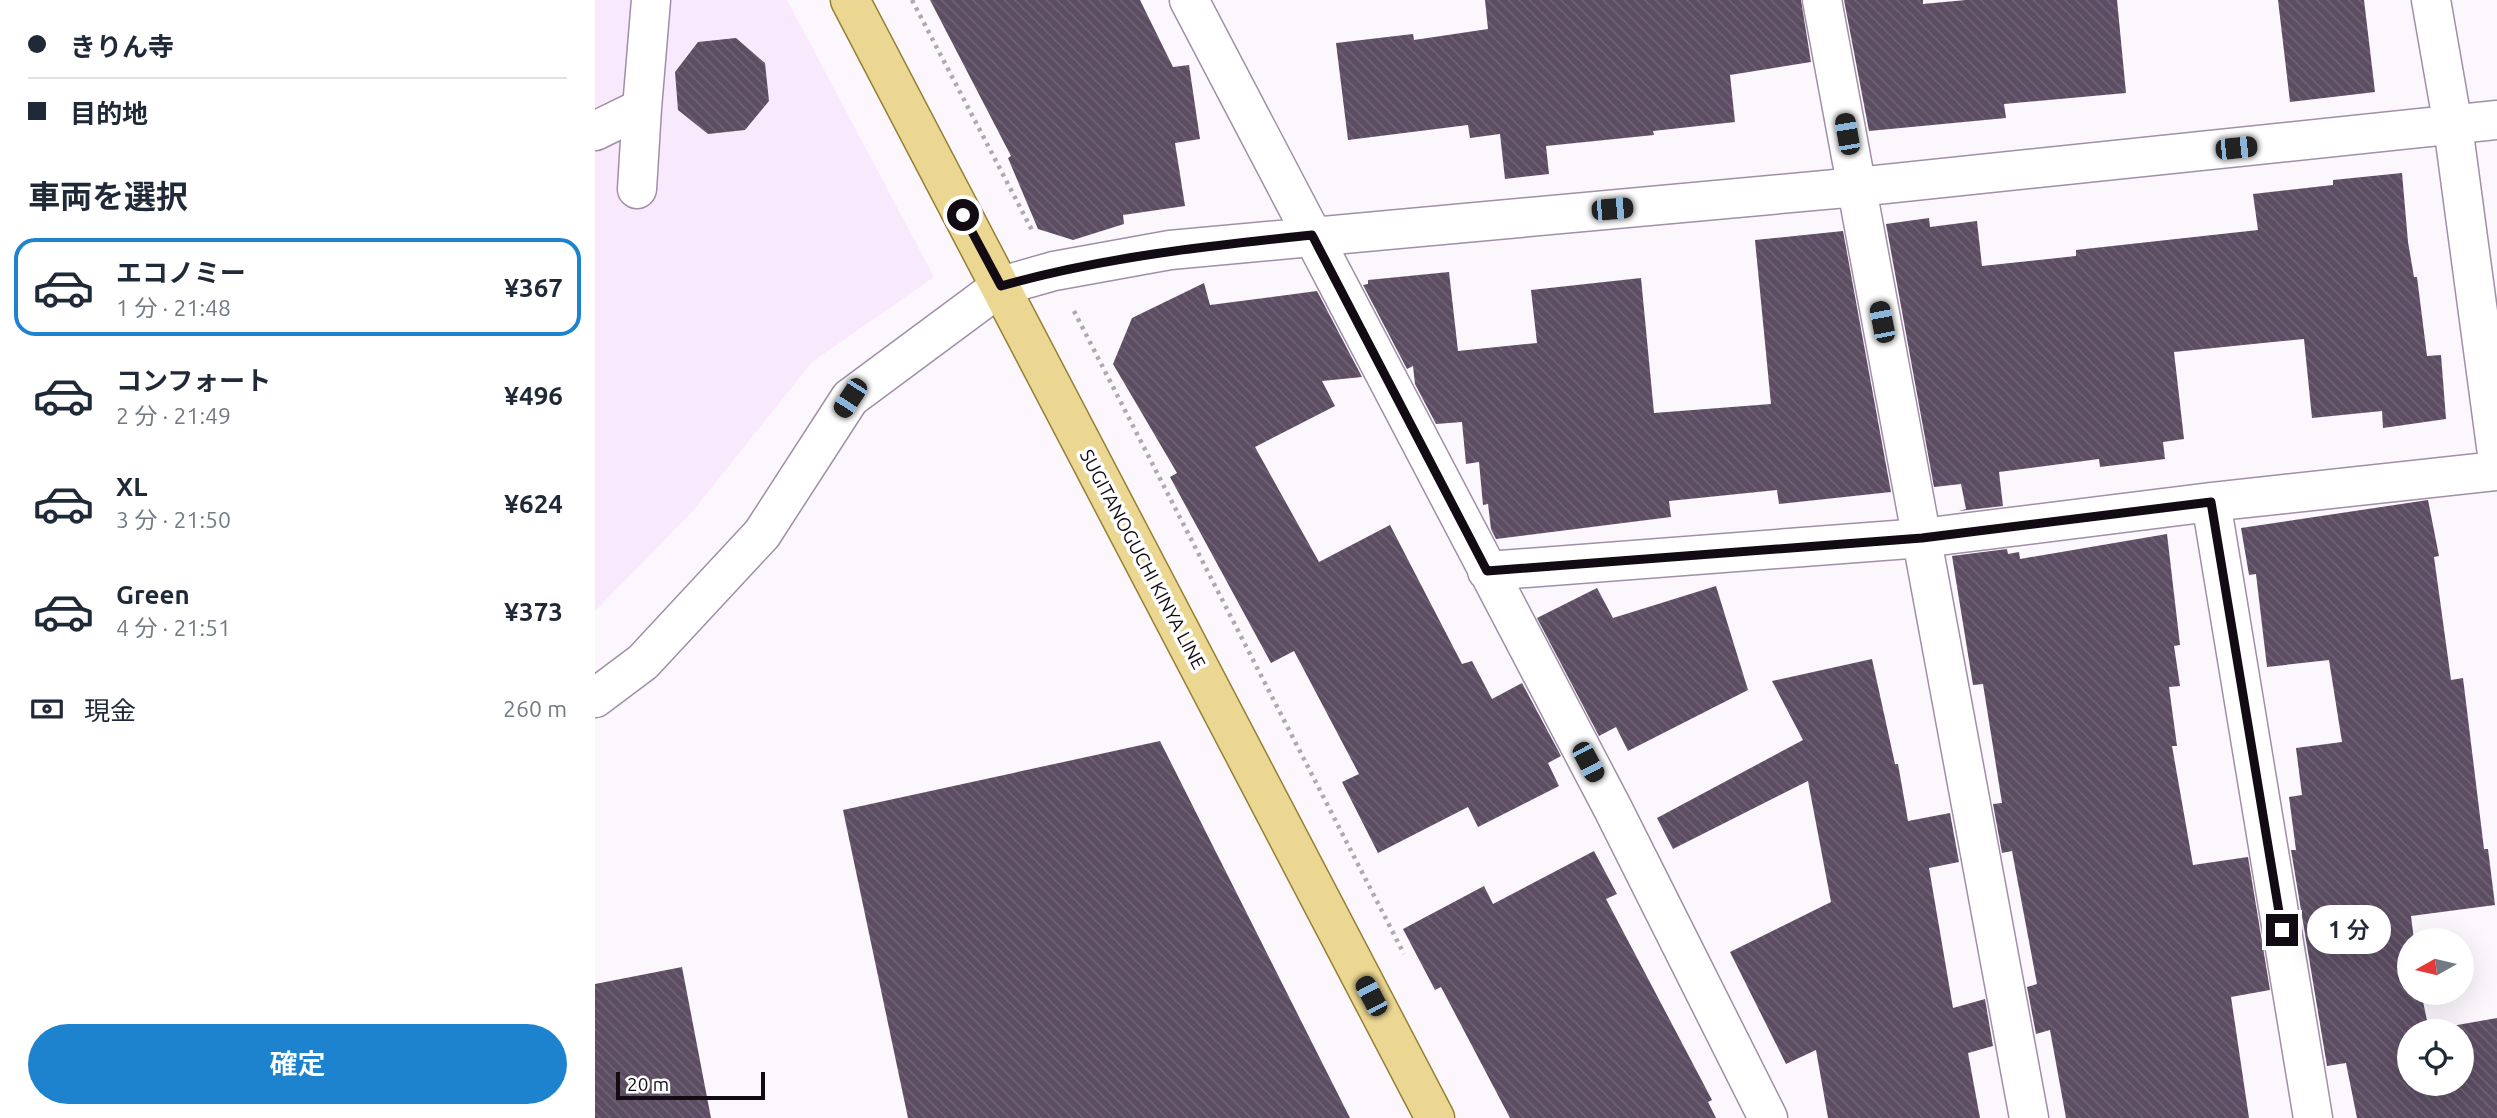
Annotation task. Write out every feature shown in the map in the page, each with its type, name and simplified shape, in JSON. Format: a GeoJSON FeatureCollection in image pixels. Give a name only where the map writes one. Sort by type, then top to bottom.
{"type":"FeatureCollection","features":[{"type":"Feature","properties":{"kind":"main road","name":"SUGITANOGUCHI KINYA LINE"},"geometry":{"type":"LineString","coordinates":[[850,0],[1434,1118]]}},
{"type":"Feature","properties":{"kind":"street"},"geometry":{"type":"LineString","coordinates":[[637,189],[651,0]]}},
{"type":"Feature","properties":{"kind":"street"},"geometry":{"type":"LineString","coordinates":[[1189,0],[1613,809],[1768,1118]]}},
{"type":"Feature","properties":{"kind":"street"},"geometry":{"type":"LineString","coordinates":[[1822,0],[2029,1118]]}},
{"type":"Feature","properties":{"kind":"street"},"geometry":{"type":"LineString","coordinates":[[2431,0],[2453,125],[2497,454]]}},
{"type":"Feature","properties":{"kind":"street"},"geometry":{"type":"LineString","coordinates":[[595,131],[642,108]]}},
{"type":"Feature","properties":{"kind":"street"},"geometry":{"type":"LineString","coordinates":[[595,698],[643,662],[762,534],[850,398],[1001,286],[1054,271],[1170,250],[1857,187],[2497,120]]}},
{"type":"Feature","properties":{"kind":"street"},"geometry":{"type":"LineString","coordinates":[[1487,571],[1922,538],[2211,502],[2497,471]]}},
{"type":"Feature","properties":{"kind":"street"},"geometry":{"type":"LineString","coordinates":[[2211,502],[2313,1118]]}},
{"type":"Feature","properties":{"kind":"path"},"geometry":{"type":"LineString","coordinates":[[912,0],[1409,963]]}},
{"type":"Feature","properties":{"kind":"shaded area"},"geometry":{"type":"Polygon","coordinates":[[[595,0],[787,0],[934,277],[812,362],[692,512],[595,611],[595,0]]]}},
{"type":"Feature","properties":{"kind":"building"},"geometry":{"type":"Polygon","coordinates":[[[930,0],[1140,0],[1173,67],[1189,65],[1200,139],[1175,143],[1185,206],[1123,215],[1124,224],[1073,240],[1038,229],[1008,158],[1011,156],[930,0]]]}},
{"type":"Feature","properties":{"kind":"building"},"geometry":{"type":"Polygon","coordinates":[[[1485,0],[1801,0],[1811,62],[1730,75],[1735,122],[1653,131],[1654,135],[1546,146],[1549,174],[1505,179],[1500,134],[1470,138],[1468,125],[1348,140],[1336,43],[1413,34],[1414,40],[1488,29],[1485,0]]]}},
{"type":"Feature","properties":{"kind":"building"},"geometry":{"type":"Polygon","coordinates":[[[1844,0],[1923,0],[1923,4],[1966,0],[2117,0],[2126,93],[2004,104],[2006,118],[1869,131],[1844,0]]]}},
{"type":"Feature","properties":{"kind":"building"},"geometry":{"type":"Polygon","coordinates":[[[2278,0],[2364,0],[2375,92],[2290,102],[2278,0]]]}},
{"type":"Feature","properties":{"kind":"building"},"geometry":{"type":"Polygon","coordinates":[[[736,38],[765,63],[769,101],[745,130],[708,134],[678,110],[675,72],[698,42],[736,38]]]}},
{"type":"Feature","properties":{"kind":"building"},"geometry":{"type":"Polygon","coordinates":[[[2402,173],[2408,242],[2414,277],[2417,277],[2427,356],[2441,355],[2446,419],[2383,428],[2382,411],[2312,418],[2304,339],[2174,352],[2184,439],[2163,442],[2165,459],[2100,467],[2099,459],[1999,472],[2003,506],[1959,511],[1966,509],[1961,484],[1934,487],[1886,224],[1929,218],[1930,227],[1977,221],[1982,266],[2076,256],[2076,250],[2258,230],[2253,194],[2333,185],[2333,180],[2402,173]]]}},
{"type":"Feature","properties":{"kind":"building"},"geometry":{"type":"Polygon","coordinates":[[[1843,231],[1891,492],[1779,504],[1777,490],[1669,501],[1671,517],[1496,539],[1491,529],[1488,504],[1483,505],[1479,462],[1466,464],[1462,422],[1436,424],[1415,384],[1413,366],[1407,369],[1363,285],[1368,284],[1368,280],[1449,272],[1458,351],[1537,343],[1531,290],[1641,278],[1654,413],[1771,404],[1755,240],[1843,231]]]}},
{"type":"Feature","properties":{"kind":"building"},"geometry":{"type":"Polygon","coordinates":[[[1204,283],[1210,305],[1317,291],[1362,377],[1322,381],[1335,406],[1255,447],[1319,562],[1390,525],[1462,664],[1472,661],[1492,699],[1522,683],[1561,756],[1548,763],[1559,786],[1478,827],[1468,807],[1378,853],[1342,782],[1359,774],[1294,651],[1271,663],[1170,477],[1177,473],[1113,364],[1132,318],[1204,283]]]}},
{"type":"Feature","properties":{"kind":"building"},"geometry":{"type":"Polygon","coordinates":[[[2428,500],[2439,556],[2434,557],[2451,680],[2463,678],[2484,849],[2488,849],[2495,905],[2411,916],[2412,928],[2397,928],[2397,1005],[2424,1005],[2427,1019],[2397,1019],[2397,1096],[2474,1096],[2474,1022],[2497,1018],[2497,1118],[2357,1118],[2346,1063],[2327,1066],[2291,850],[2296,850],[2289,797],[2302,795],[2296,748],[2342,742],[2329,660],[2267,667],[2256,574],[2249,575],[2241,528],[2428,500]]]}},
{"type":"Feature","properties":{"kind":"building"},"geometry":{"type":"Polygon","coordinates":[[[2167,534],[2180,645],[2174,646],[2180,686],[2169,687],[2177,746],[2172,746],[2193,865],[2248,857],[2270,990],[2231,997],[2249,1118],[2066,1118],[2050,1030],[2036,1034],[2027,987],[2037,984],[2012,851],[2002,853],[1993,804],[2002,803],[1983,684],[1973,685],[1952,556],[2007,549],[2008,554],[2019,552],[2020,559],[2167,534]]]}},
{"type":"Feature","properties":{"kind":"building"},"geometry":{"type":"Polygon","coordinates":[[[1716,586],[1748,690],[1628,751],[1616,727],[1599,736],[1537,618],[1597,588],[1613,618],[1716,586]]]}},
{"type":"Feature","properties":{"kind":"building"},"geometry":{"type":"Polygon","coordinates":[[[1872,659],[1895,764],[1898,764],[1908,821],[1950,813],[1959,862],[1929,868],[1953,1008],[1985,999],[1993,1046],[1968,1053],[1980,1118],[1828,1118],[1816,1050],[1786,1064],[1730,952],[1831,902],[1808,781],[1673,849],[1657,818],[1803,740],[1772,681],[1872,659]]]}},
{"type":"Feature","properties":{"kind":"building"},"geometry":{"type":"Polygon","coordinates":[[[1160,741],[1350,1118],[908,1118],[843,810],[1160,741]]]}},
{"type":"Feature","properties":{"kind":"building"},"geometry":{"type":"Polygon","coordinates":[[[1594,851],[1617,894],[1606,899],[1712,1100],[1708,1102],[1716,1118],[1510,1118],[1441,987],[1435,990],[1403,929],[1484,886],[1493,904],[1594,851]]]}},
{"type":"Feature","properties":{"kind":"building"},"geometry":{"type":"Polygon","coordinates":[[[682,967],[711,1118],[595,1118],[595,984],[682,967]]]}},
{"type":"Feature","properties":{"kind":"route"},"geometry":{"type":"LineString","coordinates":[[963,215],[1001,286],[1054,271],[1170,250],[1312,235],[1487,571],[1922,538],[2211,502],[2282,930]]}}]}
